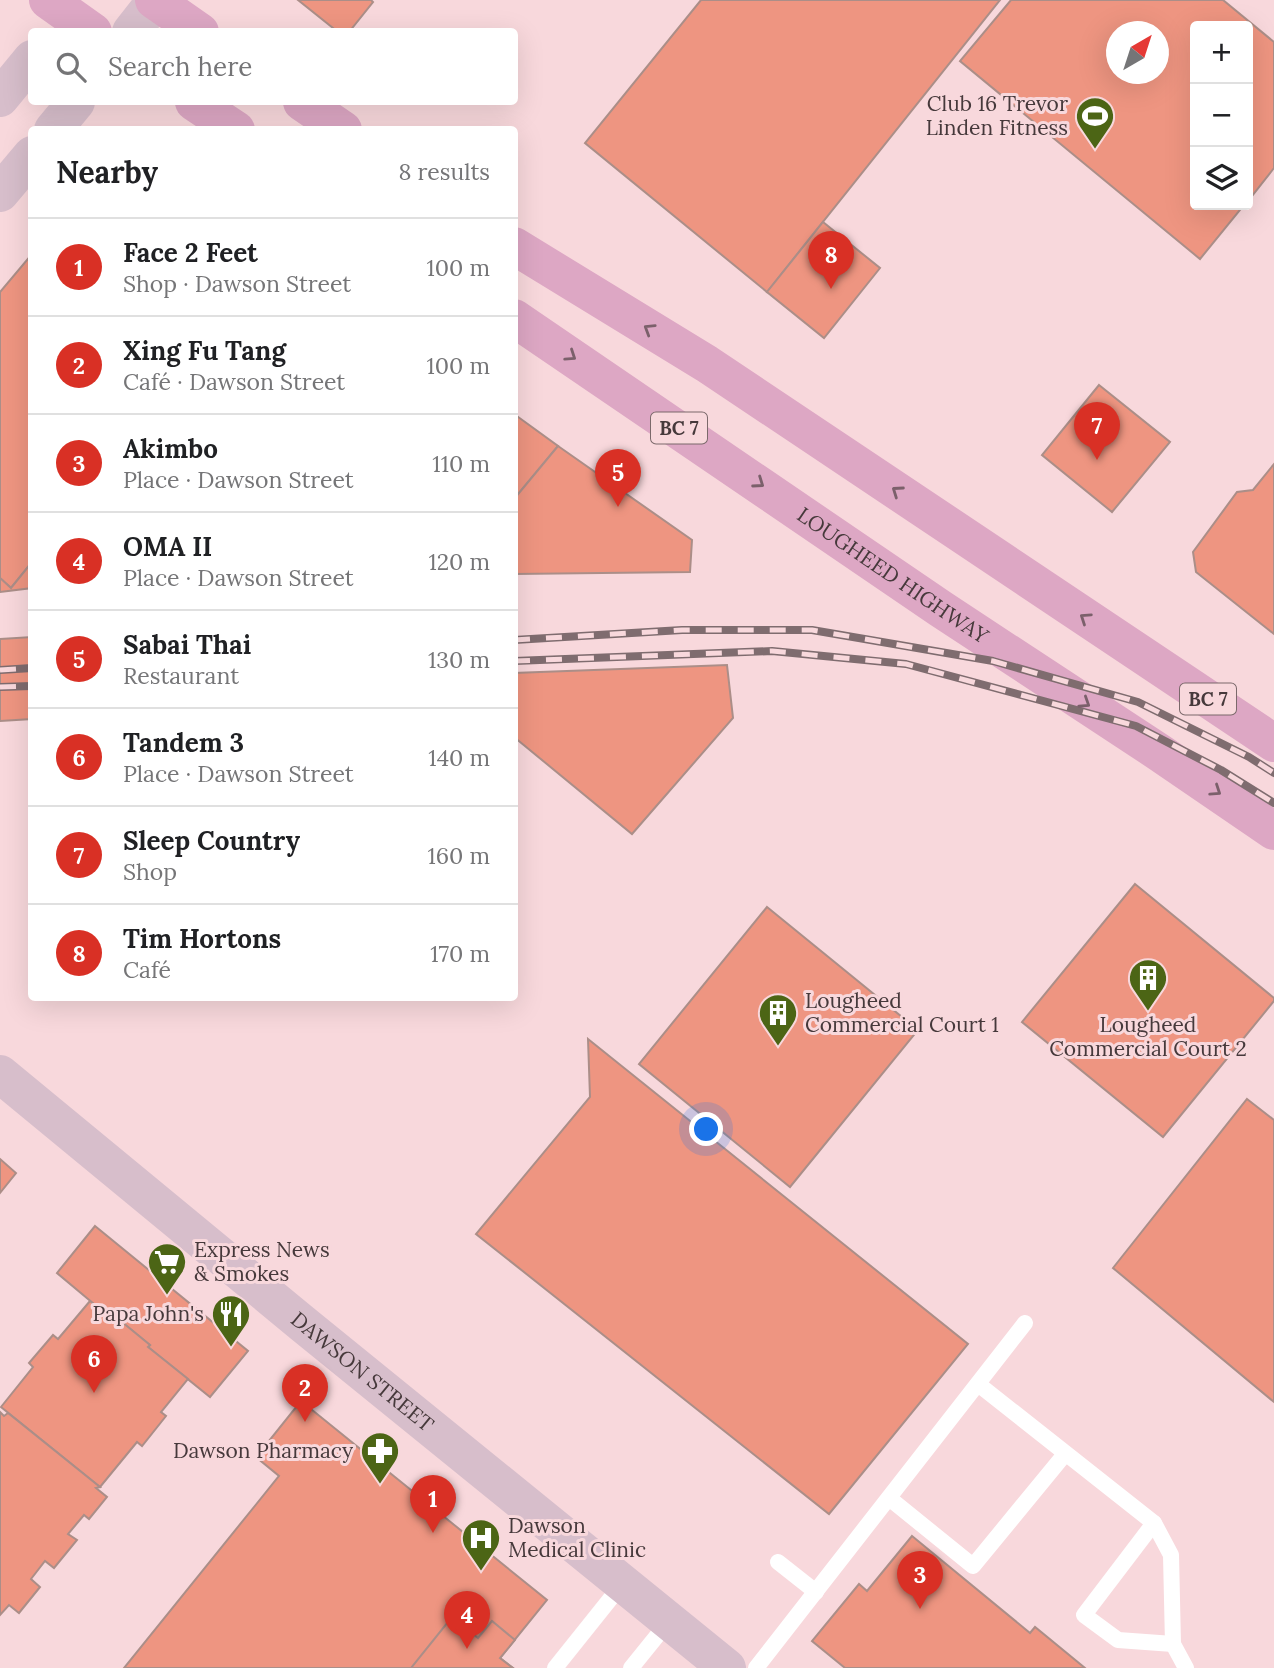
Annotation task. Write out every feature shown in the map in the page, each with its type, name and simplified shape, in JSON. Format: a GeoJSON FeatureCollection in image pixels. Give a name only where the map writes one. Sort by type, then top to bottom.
{"type":"FeatureCollection","features":[{"type":"Feature","properties":{"kind":"main road"},"geometry":{"type":"LineString","coordinates":[[155,0],[194,28]]}},
{"type":"Feature","properties":{"kind":"main road"},"geometry":{"type":"LineString","coordinates":[[198,105],[230,126]]}},
{"type":"Feature","properties":{"kind":"main road"},"geometry":{"type":"LineString","coordinates":[[306,105],[337,126]]}},
{"type":"Feature","properties":{"kind":"main road","name":"BC 7"},"geometry":{"type":"LineString","coordinates":[[518,248],[719,372],[1271,733]]}},
{"type":"Feature","properties":{"kind":"main road","name":"LOUGHEED HIGHWAY"},"geometry":{"type":"LineString","coordinates":[[518,320],[941,609],[1274,831]]}},
{"type":"Feature","properties":{"kind":"street"},"geometry":{"type":"LineString","coordinates":[[134,28],[155,0]]}},
{"type":"Feature","properties":{"kind":"street"},"geometry":{"type":"LineString","coordinates":[[0,98],[28,64]]}},
{"type":"Feature","properties":{"kind":"street"},"geometry":{"type":"LineString","coordinates":[[56,126],[74,105]]}},
{"type":"Feature","properties":{"kind":"street"},"geometry":{"type":"LineString","coordinates":[[0,193],[28,160]]}},
{"type":"Feature","properties":{"kind":"street","name":"DAWSON STREET"},"geometry":{"type":"LineString","coordinates":[[0,1073],[727,1668]]}},
{"type":"Feature","properties":{"kind":"lane"},"geometry":{"type":"LineString","coordinates":[[756,1668],[1025,1323]]}},
{"type":"Feature","properties":{"kind":"lane"},"geometry":{"type":"LineString","coordinates":[[978,1384],[1154,1523],[1171,1555],[1173,1644],[1186,1668]]}},
{"type":"Feature","properties":{"kind":"lane"},"geometry":{"type":"LineString","coordinates":[[889,1498],[973,1566],[1065,1454]]}},
{"type":"Feature","properties":{"kind":"lane"},"geometry":{"type":"LineString","coordinates":[[1154,1523],[1084,1615],[1118,1640],[1173,1644]]}},
{"type":"Feature","properties":{"kind":"lane"},"geometry":{"type":"LineString","coordinates":[[778,1562],[816,1592]]}},
{"type":"Feature","properties":{"kind":"lane"},"geometry":{"type":"LineString","coordinates":[[555,1668],[623,1583]]}},
{"type":"Feature","properties":{"kind":"lane"},"geometry":{"type":"LineString","coordinates":[[631,1668],[669,1620]]}},
{"type":"Feature","properties":{"kind":"building"},"geometry":{"type":"Polygon","coordinates":[[[298,0],[373,2],[352,28],[333,28],[298,0]]]}},
{"type":"Feature","properties":{"kind":"building"},"geometry":{"type":"Polygon","coordinates":[[[701,0],[1000,0],[767,292],[585,143],[701,0]]]}},
{"type":"Feature","properties":{"kind":"building"},"geometry":{"type":"Polygon","coordinates":[[[1011,0],[1223,0],[1248,21],[1190,21],[1190,210],[1240,210],[1200,259],[960,61],[1011,0]]]}},
{"type":"Feature","properties":{"kind":"building"},"geometry":{"type":"Polygon","coordinates":[[[1253,25],[1274,42],[1274,168],[1253,195],[1253,25]]]}},
{"type":"Feature","properties":{"kind":"building"},"geometry":{"type":"Polygon","coordinates":[[[823,222],[880,268],[824,338],[767,292],[823,222]]]}},
{"type":"Feature","properties":{"kind":"building"},"geometry":{"type":"Polygon","coordinates":[[[28,259],[28,567],[11,588],[0,578],[0,292],[28,259]]]}},
{"type":"Feature","properties":{"kind":"building"},"geometry":{"type":"Polygon","coordinates":[[[1099,385],[1170,442],[1112,512],[1042,455],[1099,385]]]}},
{"type":"Feature","properties":{"kind":"building"},"geometry":{"type":"Polygon","coordinates":[[[518,417],[558,446],[518,494],[518,417]]]}},
{"type":"Feature","properties":{"kind":"building"},"geometry":{"type":"Polygon","coordinates":[[[558,446],[692,540],[690,572],[518,574],[518,494],[558,446]]]}},
{"type":"Feature","properties":{"kind":"building"},"geometry":{"type":"Polygon","coordinates":[[[1274,464],[1274,634],[1196,572],[1193,552],[1237,492],[1253,490],[1274,464]]]}},
{"type":"Feature","properties":{"kind":"building"},"geometry":{"type":"Polygon","coordinates":[[[28,567],[28,588],[0,592],[0,578],[11,588],[28,567]]]}},
{"type":"Feature","properties":{"kind":"building"},"geometry":{"type":"Polygon","coordinates":[[[28,637],[28,719],[0,721],[0,639],[28,637]]]}},
{"type":"Feature","properties":{"kind":"building"},"geometry":{"type":"Polygon","coordinates":[[[727,665],[733,718],[632,834],[518,740],[518,673],[727,665]]]}},
{"type":"Feature","properties":{"kind":"building","name":"Lougheed Commercial Court 2"},"geometry":{"type":"Polygon","coordinates":[[[1135,884],[1274,998],[1163,1137],[1022,1022],[1135,884]]]}},
{"type":"Feature","properties":{"kind":"building","name":"Lougheed Commercial Court 1"},"geometry":{"type":"Polygon","coordinates":[[[767,907],[918,1030],[790,1187],[639,1064],[767,907]]]}},
{"type":"Feature","properties":{"kind":"building"},"geometry":{"type":"Polygon","coordinates":[[[588,1039],[968,1344],[829,1514],[476,1234],[590,1097],[588,1039]]]}},
{"type":"Feature","properties":{"kind":"building"},"geometry":{"type":"Polygon","coordinates":[[[1247,1099],[1274,1120],[1274,1402],[1113,1268],[1247,1099]]]}},
{"type":"Feature","properties":{"kind":"building"},"geometry":{"type":"Polygon","coordinates":[[[0,1159],[16,1173],[0,1193],[0,1159]]]}},
{"type":"Feature","properties":{"kind":"building"},"geometry":{"type":"Polygon","coordinates":[[[95,1226],[248,1351],[210,1397],[148,1347],[150,1345],[122,1322],[119,1325],[57,1273],[95,1226]]]}},
{"type":"Feature","properties":{"kind":"building"},"geometry":{"type":"Polygon","coordinates":[[[90,1301],[119,1325],[122,1322],[188,1379],[161,1412],[166,1416],[142,1446],[137,1442],[100,1487],[1,1407],[33,1367],[29,1363],[53,1335],[58,1339],[90,1301]]]}},
{"type":"Feature","properties":{"kind":"building"},"geometry":{"type":"Polygon","coordinates":[[[301,1401],[547,1600],[500,1658],[513,1668],[124,1668],[279,1476],[256,1457],[301,1401]]]}},
{"type":"Feature","properties":{"kind":"building"},"geometry":{"type":"Polygon","coordinates":[[[0,1412],[4,1416],[8,1413],[100,1487],[96,1488],[107,1497],[89,1519],[84,1515],[68,1534],[77,1540],[54,1568],[45,1561],[31,1579],[40,1587],[19,1613],[9,1605],[0,1615],[0,1412]]]}},
{"type":"Feature","properties":{"kind":"building"},"geometry":{"type":"Polygon","coordinates":[[[912,1536],[1030,1633],[1035,1627],[1085,1668],[845,1668],[812,1641],[859,1584],[867,1591],[912,1536]]]}},
{"type":"Feature","properties":{"kind":"building"},"geometry":{"type":"Polygon","coordinates":[[[452,1617],[478,1638],[492,1621],[515,1640],[500,1658],[513,1668],[411,1668],[452,1617]]]}},
{"type":"Feature","properties":{"kind":"railway"},"geometry":{"type":"LineString","coordinates":[[518,640],[682,630],[812,630],[993,661],[1138,702],[1249,757],[1274,773]]}},
{"type":"Feature","properties":{"kind":"railway"},"geometry":{"type":"LineString","coordinates":[[518,661],[772,651],[906,664],[1136,726],[1221,770],[1274,803]]}},
{"type":"Feature","properties":{"kind":"railway"},"geometry":{"type":"LineString","coordinates":[[0,670],[28,668]]}},
{"type":"Feature","properties":{"kind":"railway"},"geometry":{"type":"LineString","coordinates":[[0,687],[28,686]]}},
{"type":"Feature","properties":{"kind":"place","name":"Club 16 Trevor Linden Fitness"},"geometry":{"type":"Point","coordinates":[1095,150]}},
{"type":"Feature","properties":{"kind":"place","name":"Tim Hortons"},"geometry":{"type":"Point","coordinates":[831,289]}},
{"type":"Feature","properties":{"kind":"place","name":"Sleep Country"},"geometry":{"type":"Point","coordinates":[1097,460]}},
{"type":"Feature","properties":{"kind":"place","name":"Sabai Thai"},"geometry":{"type":"Point","coordinates":[618,507]}},
{"type":"Feature","properties":{"kind":"place","name":"Lougheed Commercial Court 2"},"geometry":{"type":"Point","coordinates":[1148,1012]}},
{"type":"Feature","properties":{"kind":"place","name":"Lougheed Commercial Court 1"},"geometry":{"type":"Point","coordinates":[778,1047]}},
{"type":"Feature","properties":{"kind":"place","name":"Express News & Smokes"},"geometry":{"type":"Point","coordinates":[167,1296]}},
{"type":"Feature","properties":{"kind":"place","name":"Papa John's"},"geometry":{"type":"Point","coordinates":[231,1348]}},
{"type":"Feature","properties":{"kind":"place","name":"Tandem 3"},"geometry":{"type":"Point","coordinates":[94,1393]}},
{"type":"Feature","properties":{"kind":"place","name":"Xing Fu Tang"},"geometry":{"type":"Point","coordinates":[305,1422]}},
{"type":"Feature","properties":{"kind":"place","name":"Dawson Pharmacy"},"geometry":{"type":"Point","coordinates":[380,1485]}},
{"type":"Feature","properties":{"kind":"place","name":"Face 2 Feet"},"geometry":{"type":"Point","coordinates":[433,1533]}},
{"type":"Feature","properties":{"kind":"place","name":"Dawson Medical Clinic"},"geometry":{"type":"Point","coordinates":[481,1572]}},
{"type":"Feature","properties":{"kind":"place","name":"Akimbo"},"geometry":{"type":"Point","coordinates":[920,1609]}},
{"type":"Feature","properties":{"kind":"place","name":"OMA II"},"geometry":{"type":"Point","coordinates":[467,1649]}}]}
